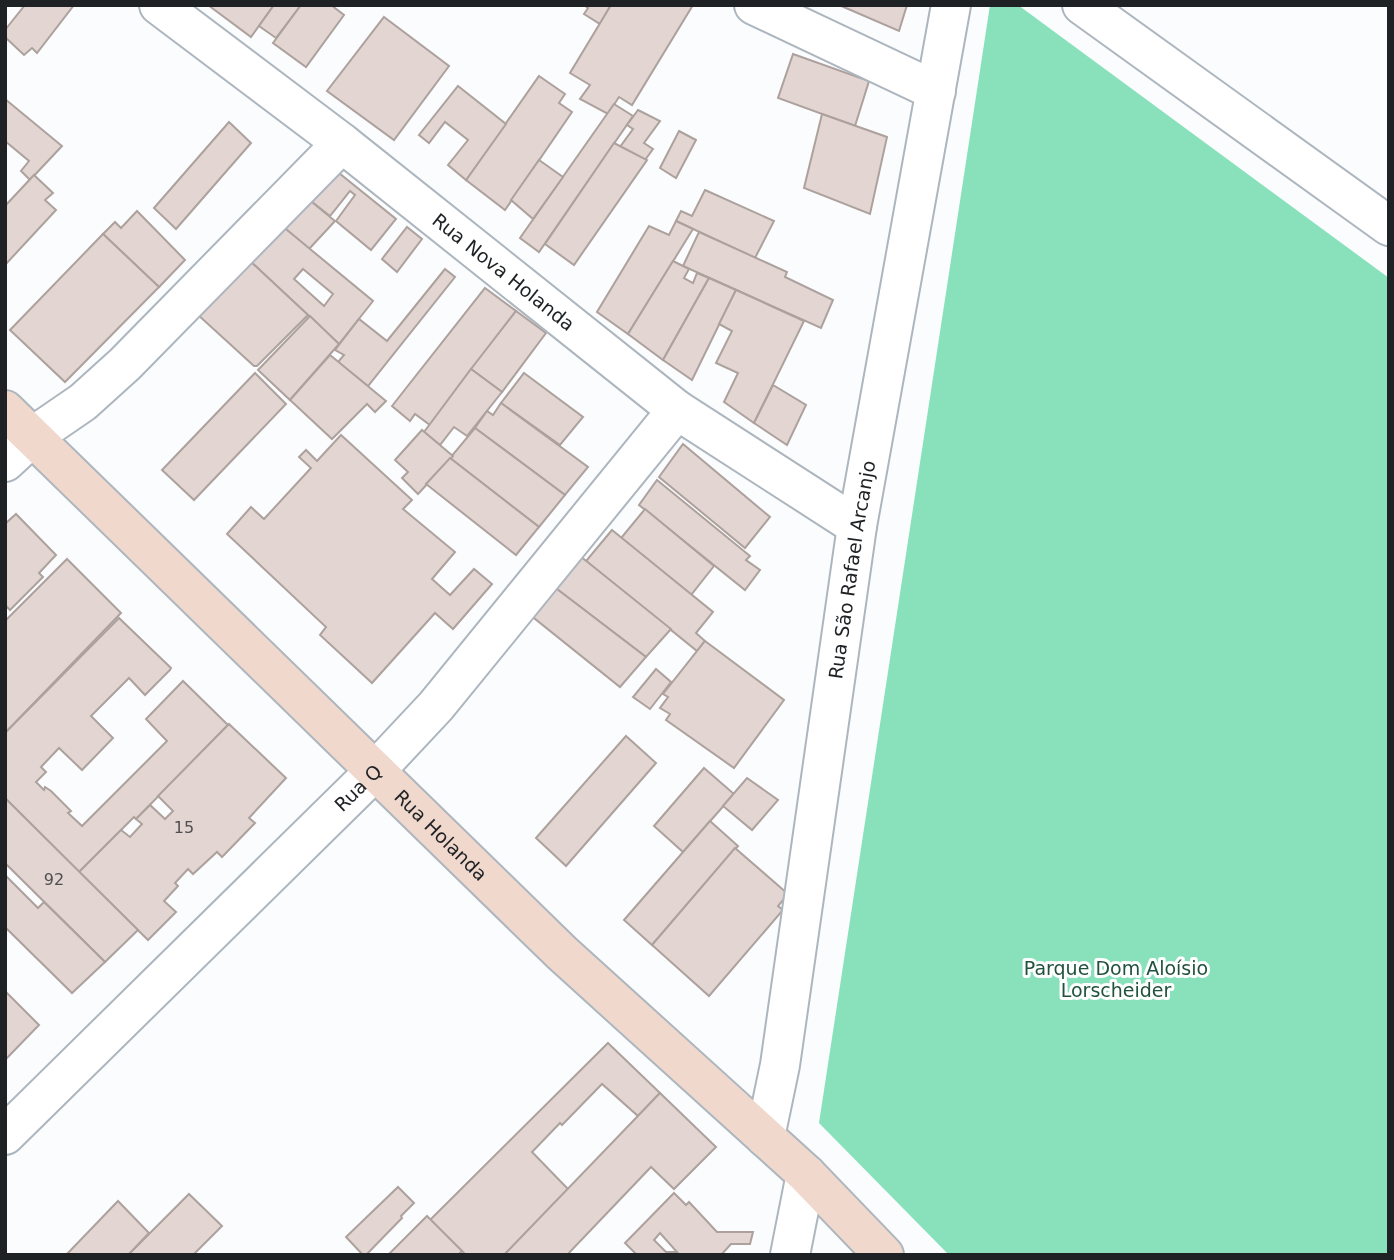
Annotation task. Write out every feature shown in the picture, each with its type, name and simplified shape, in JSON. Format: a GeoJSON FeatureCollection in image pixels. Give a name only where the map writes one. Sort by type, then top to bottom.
{"type":"FeatureCollection","features":[{"type":"Feature","properties":{"kind":"street","name":"Rua Nova Holanda"},"geometry":{"type":"LineString","coordinates":[[159,5],[342,144],[677,410],[857,526]]}},
{"type":"Feature","properties":{"kind":"street"},"geometry":{"type":"LineString","coordinates":[[754,5],[936,91]]}},
{"type":"Feature","properties":{"kind":"street","name":"Rua São Rafael Arcanjo"},"geometry":{"type":"LineString","coordinates":[[765,1137],[782,1052],[857,526],[951,5]]}},
{"type":"Feature","properties":{"kind":"street"},"geometry":{"type":"LineString","coordinates":[[1082,5],[1389,226]]}},
{"type":"Feature","properties":{"kind":"street"},"geometry":{"type":"LineString","coordinates":[[18,450],[83,402],[125,364],[342,144]]}},
{"type":"Feature","properties":{"kind":"street","name":"Rua Holanda"},"geometry":{"type":"LineString","coordinates":[[5,410],[18,450],[376,770],[562,953],[806,1174],[884,1255]]}},
{"type":"Feature","properties":{"kind":"street","name":"Rua Q"},"geometry":{"type":"LineString","coordinates":[[5,1135],[376,770],[436,706],[677,410]]}},
{"type":"Feature","properties":{"kind":"street"},"geometry":{"type":"LineString","coordinates":[[790,1255],[806,1174]]}},
{"type":"Feature","properties":{"kind":"green space","name":"Parque Dom Aloísio Lorscheider"},"geometry":{"type":"Polygon","coordinates":[[[990,5],[1018,5],[1389,278],[1389,1255],[949,1255],[819,1123],[990,5]]]}},
{"type":"Feature","properties":{"kind":"building"},"geometry":{"type":"Polygon","coordinates":[[[25,5],[74,5],[37,53],[32,48],[24,55],[5,37],[5,30],[25,5]]]}},
{"type":"Feature","properties":{"kind":"building"},"geometry":{"type":"Polygon","coordinates":[[[208,5],[274,5],[251,37],[208,5]]]}},
{"type":"Feature","properties":{"kind":"building"},"geometry":{"type":"Polygon","coordinates":[[[274,5],[301,5],[276,38],[259,26],[274,5]]]}},
{"type":"Feature","properties":{"kind":"building"},"geometry":{"type":"Polygon","coordinates":[[[301,5],[331,5],[344,15],[306,67],[273,43],[301,5]]]}},
{"type":"Feature","properties":{"kind":"building"},"geometry":{"type":"Polygon","coordinates":[[[584,5],[611,5],[600,24],[584,14],[588,8],[584,5]]]}},
{"type":"Feature","properties":{"kind":"building"},"geometry":{"type":"Polygon","coordinates":[[[611,5],[693,5],[632,105],[619,97],[608,114],[580,99],[590,85],[570,73],[611,5]]]}},
{"type":"Feature","properties":{"kind":"building"},"geometry":{"type":"Polygon","coordinates":[[[839,5],[907,5],[899,31],[839,5]]]}},
{"type":"Feature","properties":{"kind":"building"},"geometry":{"type":"Polygon","coordinates":[[[384,17],[449,66],[394,140],[327,91],[384,17]]]}},
{"type":"Feature","properties":{"kind":"building"},"geometry":{"type":"Polygon","coordinates":[[[793,54],[869,81],[855,126],[778,98],[793,54]]]}},
{"type":"Feature","properties":{"kind":"building"},"geometry":{"type":"Polygon","coordinates":[[[539,76],[565,94],[559,103],[572,112],[505,210],[466,180],[539,76]]]}},
{"type":"Feature","properties":{"kind":"building"},"geometry":{"type":"Polygon","coordinates":[[[458,86],[506,124],[466,180],[448,165],[468,140],[445,122],[429,143],[419,135],[458,86]]]}},
{"type":"Feature","properties":{"kind":"building"},"geometry":{"type":"Polygon","coordinates":[[[5,99],[62,146],[30,180],[21,171],[29,161],[5,141],[5,99]]]}},
{"type":"Feature","properties":{"kind":"building"},"geometry":{"type":"Polygon","coordinates":[[[614,104],[633,116],[539,252],[520,238],[614,104]]]}},
{"type":"Feature","properties":{"kind":"building"},"geometry":{"type":"Polygon","coordinates":[[[638,110],[660,121],[644,143],[653,149],[645,160],[620,147],[633,129],[627,125],[638,110]]]}},
{"type":"Feature","properties":{"kind":"building"},"geometry":{"type":"Polygon","coordinates":[[[822,114],[887,137],[870,214],[804,188],[822,114]]]}},
{"type":"Feature","properties":{"kind":"building"},"geometry":{"type":"Polygon","coordinates":[[[229,122],[251,143],[176,229],[154,208],[229,122]]]}},
{"type":"Feature","properties":{"kind":"building"},"geometry":{"type":"Polygon","coordinates":[[[679,131],[696,140],[676,178],[660,168],[679,131]]]}},
{"type":"Feature","properties":{"kind":"building"},"geometry":{"type":"Polygon","coordinates":[[[614,143],[647,160],[574,265],[545,244],[614,143]]]}},
{"type":"Feature","properties":{"kind":"building"},"geometry":{"type":"Polygon","coordinates":[[[539,160],[563,177],[533,219],[511,200],[539,160]]]}},
{"type":"Feature","properties":{"kind":"building"},"geometry":{"type":"Polygon","coordinates":[[[334,169],[396,219],[371,250],[336,221],[355,195],[350,191],[330,216],[307,198],[334,169]]]}},
{"type":"Feature","properties":{"kind":"building"},"geometry":{"type":"Polygon","coordinates":[[[34,175],[53,193],[45,200],[56,210],[5,265],[5,206],[34,175]]]}},
{"type":"Feature","properties":{"kind":"building"},"geometry":{"type":"Polygon","coordinates":[[[705,190],[774,221],[755,258],[676,221],[681,211],[692,216],[705,190]]]}},
{"type":"Feature","properties":{"kind":"building"},"geometry":{"type":"Polygon","coordinates":[[[307,198],[335,221],[309,249],[281,225],[307,198]]]}},
{"type":"Feature","properties":{"kind":"building"},"geometry":{"type":"Polygon","coordinates":[[[137,211],[185,260],[159,287],[103,234],[115,222],[121,228],[137,211]]]}},
{"type":"Feature","properties":{"kind":"building"},"geometry":{"type":"Polygon","coordinates":[[[676,221],[693,229],[628,334],[597,312],[649,226],[669,235],[676,221]]]}},
{"type":"Feature","properties":{"kind":"building"},"geometry":{"type":"Polygon","coordinates":[[[281,225],[373,301],[339,344],[249,260],[281,225]],[[303,269],[294,279],[324,306],[333,294],[303,269]]]}},
{"type":"Feature","properties":{"kind":"building"},"geometry":{"type":"Polygon","coordinates":[[[407,227],[422,239],[397,272],[382,259],[407,227]]]}},
{"type":"Feature","properties":{"kind":"building"},"geometry":{"type":"Polygon","coordinates":[[[699,232],[787,272],[785,277],[833,300],[821,328],[683,266],[699,232]]]}},
{"type":"Feature","properties":{"kind":"building"},"geometry":{"type":"Polygon","coordinates":[[[103,234],[159,287],[65,382],[10,330],[103,234]]]}},
{"type":"Feature","properties":{"kind":"building"},"geometry":{"type":"Polygon","coordinates":[[[249,260],[308,315],[257,366],[197,314],[249,260]]]}},
{"type":"Feature","properties":{"kind":"building"},"geometry":{"type":"Polygon","coordinates":[[[673,261],[689,269],[684,278],[693,283],[697,273],[709,278],[663,360],[628,334],[673,261]]]}},
{"type":"Feature","properties":{"kind":"building"},"geometry":{"type":"Polygon","coordinates":[[[445,269],[455,277],[368,386],[338,362],[344,355],[335,350],[359,319],[387,341],[445,269]]]}},
{"type":"Feature","properties":{"kind":"building"},"geometry":{"type":"Polygon","coordinates":[[[709,278],[736,290],[692,380],[663,360],[709,278]]]}},
{"type":"Feature","properties":{"kind":"building"},"geometry":{"type":"Polygon","coordinates":[[[485,288],[516,311],[430,425],[415,414],[410,421],[392,406],[485,288]]]}},
{"type":"Feature","properties":{"kind":"building"},"geometry":{"type":"Polygon","coordinates":[[[736,290],[804,321],[754,423],[724,402],[738,373],[716,363],[732,331],[719,324],[736,290]]]}},
{"type":"Feature","properties":{"kind":"building"},"geometry":{"type":"Polygon","coordinates":[[[516,311],[546,333],[502,392],[471,369],[516,311]]]}},
{"type":"Feature","properties":{"kind":"building"},"geometry":{"type":"Polygon","coordinates":[[[310,316],[339,344],[290,400],[258,370],[310,316]]]}},
{"type":"Feature","properties":{"kind":"building"},"geometry":{"type":"Polygon","coordinates":[[[330,355],[386,401],[375,412],[367,404],[332,439],[290,400],[330,355]]]}},
{"type":"Feature","properties":{"kind":"building"},"geometry":{"type":"Polygon","coordinates":[[[471,369],[502,392],[467,436],[454,427],[440,445],[424,432],[471,369]]]}},
{"type":"Feature","properties":{"kind":"building"},"geometry":{"type":"Polygon","coordinates":[[[255,373],[286,404],[194,500],[162,470],[255,373]]]}},
{"type":"Feature","properties":{"kind":"building"},"geometry":{"type":"Polygon","coordinates":[[[524,373],[583,417],[560,445],[501,403],[524,373]]]}},
{"type":"Feature","properties":{"kind":"building"},"geometry":{"type":"Polygon","coordinates":[[[773,385],[806,405],[787,445],[754,423],[773,385]]]}},
{"type":"Feature","properties":{"kind":"building"},"geometry":{"type":"Polygon","coordinates":[[[501,403],[588,467],[565,495],[475,428],[487,411],[493,415],[501,403]]]}},
{"type":"Feature","properties":{"kind":"building"},"geometry":{"type":"Polygon","coordinates":[[[475,428],[565,495],[539,527],[450,458],[475,428]]]}},
{"type":"Feature","properties":{"kind":"building"},"geometry":{"type":"Polygon","coordinates":[[[422,430],[453,456],[418,494],[402,478],[408,472],[395,460],[422,430]]]}},
{"type":"Feature","properties":{"kind":"building"},"geometry":{"type":"Polygon","coordinates":[[[341,435],[412,500],[403,509],[455,552],[432,579],[450,595],[474,569],[492,584],[453,629],[435,613],[372,683],[320,635],[326,627],[227,534],[251,507],[264,519],[311,468],[299,457],[306,450],[317,461],[341,435]]]}},
{"type":"Feature","properties":{"kind":"building"},"geometry":{"type":"Polygon","coordinates":[[[683,444],[770,517],[745,548],[659,477],[683,444]]]}},
{"type":"Feature","properties":{"kind":"building"},"geometry":{"type":"Polygon","coordinates":[[[450,458],[539,527],[516,555],[426,484],[450,458]]]}},
{"type":"Feature","properties":{"kind":"building"},"geometry":{"type":"Polygon","coordinates":[[[657,480],[750,556],[746,560],[760,570],[745,590],[639,505],[657,480]]]}},
{"type":"Feature","properties":{"kind":"building"},"geometry":{"type":"Polygon","coordinates":[[[645,509],[714,566],[691,595],[621,538],[645,509]]]}},
{"type":"Feature","properties":{"kind":"building"},"geometry":{"type":"Polygon","coordinates":[[[16,514],[56,555],[39,573],[43,577],[10,610],[5,608],[5,524],[16,514]]]}},
{"type":"Feature","properties":{"kind":"building"},"geometry":{"type":"Polygon","coordinates":[[[612,530],[713,612],[696,633],[705,641],[697,651],[586,561],[612,530]]]}},
{"type":"Feature","properties":{"kind":"building"},"geometry":{"type":"Polygon","coordinates":[[[580,556],[671,629],[646,657],[553,586],[580,556]]]}},
{"type":"Feature","properties":{"kind":"building"},"geometry":{"type":"Polygon","coordinates":[[[67,559],[121,613],[5,733],[5,621],[67,559]]]}},
{"type":"Feature","properties":{"kind":"building"},"geometry":{"type":"Polygon","coordinates":[[[553,586],[646,657],[620,687],[529,614],[553,586]]]}},
{"type":"Feature","properties":{"kind":"building"},"geometry":{"type":"Polygon","coordinates":[[[119,618],[171,668],[145,695],[129,678],[91,716],[113,738],[82,770],[59,748],[41,767],[46,772],[36,782],[44,790],[45,787],[51,791],[82,826],[167,741],[146,719],[183,681],[228,725],[136,819],[134,817],[79,872],[5,798],[5,733],[119,618]]]}},
{"type":"Feature","properties":{"kind":"building"},"geometry":{"type":"Polygon","coordinates":[[[705,641],[784,700],[734,768],[666,720],[670,714],[660,708],[668,697],[663,694],[705,641]]]}},
{"type":"Feature","properties":{"kind":"building"},"geometry":{"type":"Polygon","coordinates":[[[656,669],[671,682],[650,709],[633,697],[656,669]]]}},
{"type":"Feature","properties":{"kind":"building"},"geometry":{"type":"Polygon","coordinates":[[[229,724],[286,778],[249,818],[255,823],[222,857],[217,852],[193,874],[188,869],[175,883],[178,886],[164,901],[176,912],[148,940],[79,872],[121,830],[130,837],[142,824],[136,819],[150,805],[165,819],[173,811],[158,796],[229,724]]]}},
{"type":"Feature","properties":{"kind":"building"},"geometry":{"type":"Polygon","coordinates":[[[626,736],[656,763],[566,866],[536,838],[626,736]]]}},
{"type":"Feature","properties":{"kind":"building"},"geometry":{"type":"Polygon","coordinates":[[[704,768],[734,794],[683,852],[654,826],[704,768]]]}},
{"type":"Feature","properties":{"kind":"building"},"geometry":{"type":"Polygon","coordinates":[[[747,778],[778,800],[752,830],[723,806],[747,778]]]}},
{"type":"Feature","properties":{"kind":"building"},"geometry":{"type":"Polygon","coordinates":[[[5,798],[138,930],[105,962],[5,863],[5,798]]]}},
{"type":"Feature","properties":{"kind":"building"},"geometry":{"type":"Polygon","coordinates":[[[710,821],[738,846],[652,945],[624,920],[710,821]]]}},
{"type":"Feature","properties":{"kind":"building"},"geometry":{"type":"Polygon","coordinates":[[[735,848],[788,894],[778,906],[783,910],[709,996],[652,945],[735,848]]]}},
{"type":"Feature","properties":{"kind":"building"},"geometry":{"type":"Polygon","coordinates":[[[5,875],[38,908],[44,902],[105,962],[72,993],[5,927],[5,875]]]}},
{"type":"Feature","properties":{"kind":"building"},"geometry":{"type":"Polygon","coordinates":[[[5,991],[39,1025],[6,1059],[5,1058],[5,991]]]}},
{"type":"Feature","properties":{"kind":"building"},"geometry":{"type":"Polygon","coordinates":[[[608,1043],[660,1093],[638,1116],[602,1084],[532,1152],[568,1189],[504,1255],[466,1255],[430,1220],[608,1043]]]}},
{"type":"Feature","properties":{"kind":"building"},"geometry":{"type":"Polygon","coordinates":[[[660,1093],[716,1147],[674,1189],[651,1167],[567,1255],[504,1255],[660,1093]]]}},
{"type":"Feature","properties":{"kind":"building"},"geometry":{"type":"Polygon","coordinates":[[[398,1187],[414,1203],[366,1255],[363,1255],[346,1237],[398,1187]]]}},
{"type":"Feature","properties":{"kind":"building"},"geometry":{"type":"Polygon","coordinates":[[[674,1193],[686,1205],[689,1202],[717,1232],[753,1232],[750,1244],[731,1244],[721,1255],[637,1255],[625,1243],[674,1193]],[[660,1233],[654,1240],[666,1252],[677,1252],[660,1233]]]}},
{"type":"Feature","properties":{"kind":"building"},"geometry":{"type":"Polygon","coordinates":[[[189,1194],[222,1226],[193,1255],[128,1255],[189,1194]]]}},
{"type":"Feature","properties":{"kind":"building"},"geometry":{"type":"Polygon","coordinates":[[[118,1201],[149,1233],[128,1255],[66,1255],[118,1201]]]}},
{"type":"Feature","properties":{"kind":"building"},"geometry":{"type":"Polygon","coordinates":[[[427,1216],[462,1251],[458,1255],[388,1255],[427,1216]]]}}]}
